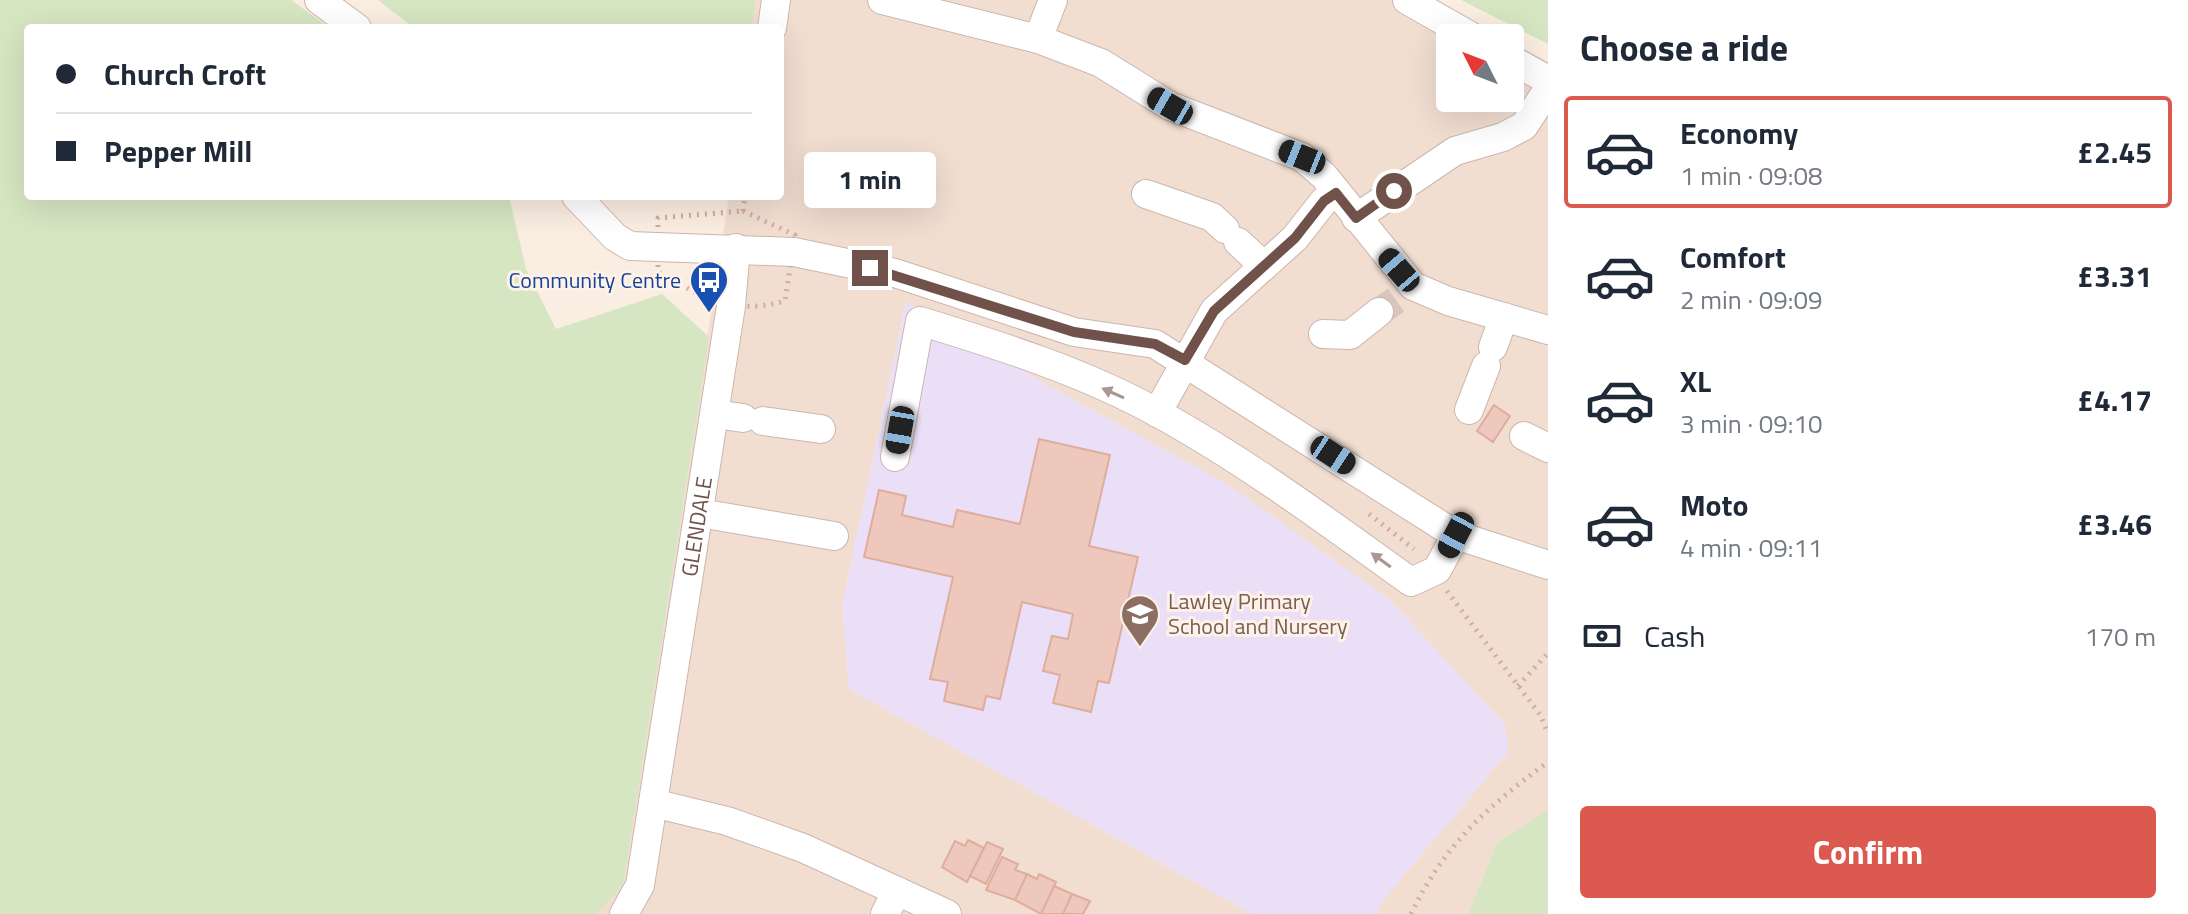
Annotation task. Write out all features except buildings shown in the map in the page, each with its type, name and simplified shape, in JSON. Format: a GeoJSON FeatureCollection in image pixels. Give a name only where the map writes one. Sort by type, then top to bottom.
{"type":"FeatureCollection","features":[{"type":"Feature","properties":{"kind":"street"},"geometry":{"type":"LineString","coordinates":[[773,24],[776,0]]}},
{"type":"Feature","properties":{"kind":"street"},"geometry":{"type":"LineString","coordinates":[[882,0],[1038,39],[1101,63],[1170,106],[1302,157],[1356,218],[1396,299]]}},
{"type":"Feature","properties":{"kind":"street"},"geometry":{"type":"LineString","coordinates":[[1038,39],[1053,0]]}},
{"type":"Feature","properties":{"kind":"street"},"geometry":{"type":"LineString","coordinates":[[1407,0],[1449,24]]}},
{"type":"Feature","properties":{"kind":"street"},"geometry":{"type":"LineString","coordinates":[[323,2],[352,24]]}},
{"type":"Feature","properties":{"kind":"street"},"geometry":{"type":"LineString","coordinates":[[1524,67],[1548,80]]}},
{"type":"Feature","properties":{"kind":"street"},"geometry":{"type":"LineString","coordinates":[[1356,218],[1455,151],[1503,137],[1524,126],[1548,89]]}},
{"type":"Feature","properties":{"kind":"street"},"geometry":{"type":"LineString","coordinates":[[1157,413],[1214,311],[1264,266],[1336,193]]}},
{"type":"Feature","properties":{"kind":"street"},"geometry":{"type":"LineString","coordinates":[[1146,194],[1212,217],[1264,266]]}},
{"type":"Feature","properties":{"kind":"street"},"geometry":{"type":"LineString","coordinates":[[580,200],[615,237],[630,246],[794,252],[895,273],[1074,332],[1155,344],[1185,360],[1456,535],[1548,565]]}},
{"type":"Feature","properties":{"kind":"street","name":"GLENDALE"},"geometry":{"type":"LineString","coordinates":[[624,914],[640,885],[715,414],[736,248]]}},
{"type":"Feature","properties":{"kind":"street"},"geometry":{"type":"LineString","coordinates":[[1323,334],[1350,335],[1396,299],[1448,301],[1548,330]]}},
{"type":"Feature","properties":{"kind":"street"},"geometry":{"type":"LineString","coordinates":[[1022,352],[1030,317]]}},
{"type":"Feature","properties":{"kind":"street"},"geometry":{"type":"LineString","coordinates":[[1469,410],[1504,317]]}},
{"type":"Feature","properties":{"kind":"street"},"geometry":{"type":"LineString","coordinates":[[895,457],[920,321],[1022,352],[1157,413],[1296,499],[1411,582],[1437,570],[1456,535]]}},
{"type":"Feature","properties":{"kind":"street"},"geometry":{"type":"LineString","coordinates":[[715,414],[821,429]]}},
{"type":"Feature","properties":{"kind":"street"},"geometry":{"type":"LineString","coordinates":[[700,513],[834,536]]}},
{"type":"Feature","properties":{"kind":"street"},"geometry":{"type":"LineString","coordinates":[[653,803],[727,821],[803,848],[891,902],[947,914]]}},
{"type":"Feature","properties":{"kind":"path"},"geometry":{"type":"LineString","coordinates":[[743,211],[744,200]]}},
{"type":"Feature","properties":{"kind":"path"},"geometry":{"type":"LineString","coordinates":[[1437,570],[1447,592],[1541,716],[1548,734]]}},
{"type":"Feature","properties":{"kind":"path"},"geometry":{"type":"LineString","coordinates":[[1518,686],[1548,653]]}},
{"type":"Feature","properties":{"kind":"path"},"geometry":{"type":"LineString","coordinates":[[1411,914],[1425,884],[1456,839],[1500,798],[1548,762]]}},
{"type":"Feature","properties":{"kind":"shaded area"},"geometry":{"type":"Polygon","coordinates":[[[756,0],[1436,0],[1480,24],[1436,24],[1436,112],[1524,112],[1524,49],[1548,62],[1548,810],[1497,843],[1468,914],[1377,914],[1381,903],[1508,752],[1505,725],[1390,600],[1228,485],[906,302],[842,606],[849,689],[1252,914],[597,914],[623,886],[728,200],[784,200],[784,24],[753,24],[756,0]]]}},
{"type":"Feature","properties":{"kind":"shaded area","name":"Lawley Primary School and Nursery"},"geometry":{"type":"Polygon","coordinates":[[[906,302],[1228,485],[1390,600],[1505,725],[1508,752],[1381,903],[1377,914],[1252,914],[849,689],[842,606],[906,302]]]}},
{"type":"Feature","properties":{"kind":"green space"},"geometry":{"type":"Polygon","coordinates":[[[0,0],[291,0],[324,24],[24,24],[24,200],[510,200],[526,269],[556,329],[662,294],[709,337],[623,886],[597,914],[0,914],[0,0]]]}},
{"type":"Feature","properties":{"kind":"green space"},"geometry":{"type":"Polygon","coordinates":[[[378,0],[756,0],[753,24],[409,24],[378,0]]]}},
{"type":"Feature","properties":{"kind":"green space"},"geometry":{"type":"Polygon","coordinates":[[[1461,0],[1548,0],[1548,44],[1524,32],[1524,24],[1508,24],[1461,0]]]}},
{"type":"Feature","properties":{"kind":"green space"},"geometry":{"type":"Polygon","coordinates":[[[1548,810],[1548,914],[1468,914],[1497,843],[1548,810]]]}},
{"type":"Feature","properties":{"kind":"tunnel"},"geometry":{"type":"LineString","coordinates":[[1379,312],[1396,300]]}},
{"type":"Feature","properties":{"kind":"place","name":"Community Centre"},"geometry":{"type":"Point","coordinates":[709,314]}},
{"type":"Feature","properties":{"kind":"place","name":"Lawley Primary School and Nursery"},"geometry":{"type":"Point","coordinates":[1140,648]}},
{"type":"Feature","properties":{"kind":"route"},"geometry":{"type":"LineString","coordinates":[[870,268],[895,273],[1074,332],[1155,344],[1185,360],[1214,311],[1295,238],[1324,201],[1336,193],[1356,218],[1394,191]]}}]}
